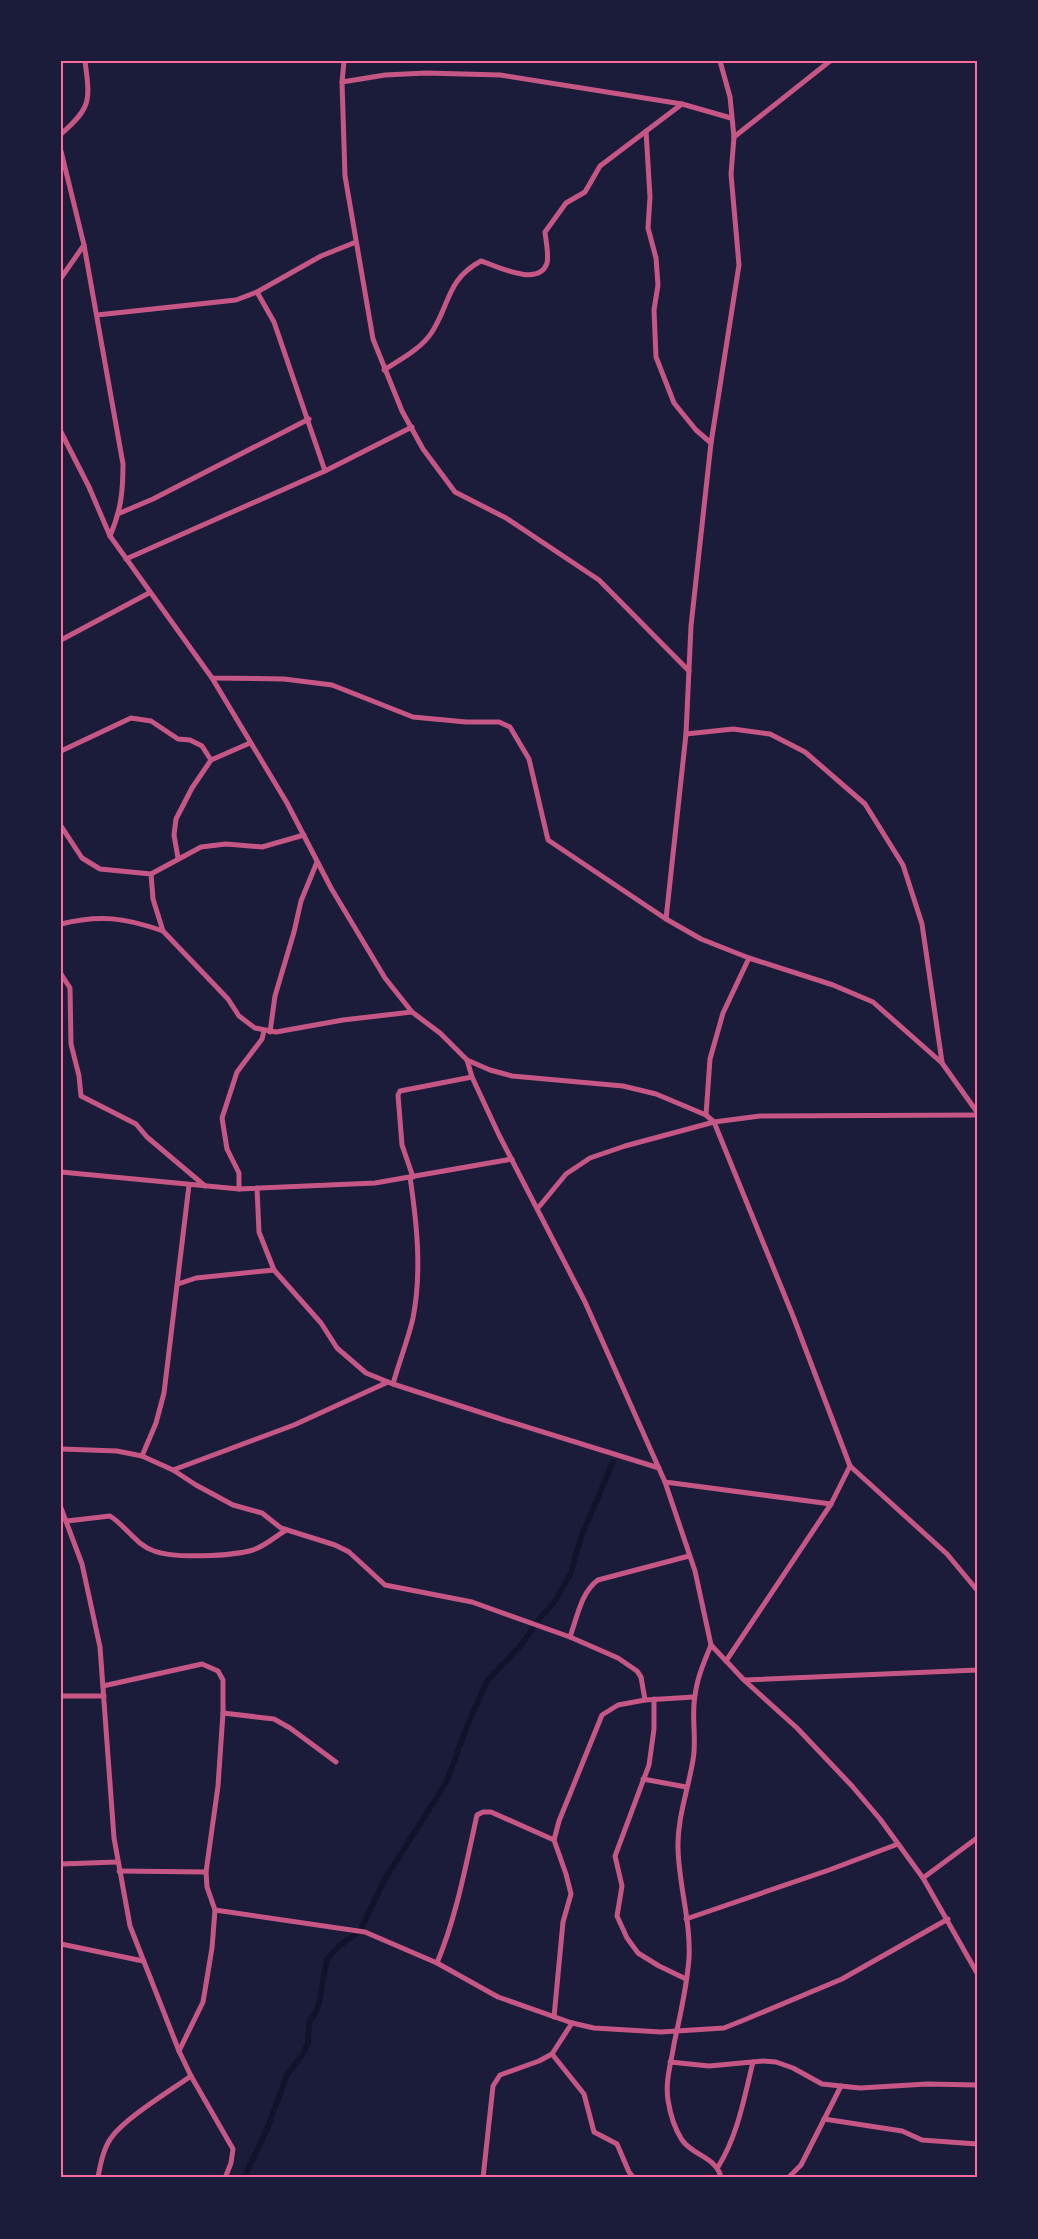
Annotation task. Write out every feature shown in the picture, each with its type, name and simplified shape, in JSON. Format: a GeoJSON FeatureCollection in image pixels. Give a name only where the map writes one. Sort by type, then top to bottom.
{"type":"FeatureCollection","features":[{"type":"Feature","properties":{"kind":"street"},"geometry":{"type":"LineString","coordinates":[[61,134],[84,111],[88,99],[85,61]]}},
{"type":"Feature","properties":{"kind":"street"},"geometry":{"type":"LineString","coordinates":[[344,61],[342,82],[345,176],[373,339],[384,370],[428,456],[456,492],[506,518],[599,580],[689,671]]}},
{"type":"Feature","properties":{"kind":"street"},"geometry":{"type":"LineString","coordinates":[[666,919],[686,734],[691,626],[711,443],[739,265],[731,174],[734,137],[726,77],[720,61]]}},
{"type":"Feature","properties":{"kind":"street"},"geometry":{"type":"LineString","coordinates":[[734,137],[830,61]]}},
{"type":"Feature","properties":{"kind":"street"},"geometry":{"type":"LineString","coordinates":[[342,82],[393,75],[484,74],[682,104],[731,118]]}},
{"type":"Feature","properties":{"kind":"street"},"geometry":{"type":"LineString","coordinates":[[384,370],[422,344],[433,330],[448,295],[466,269],[481,261],[521,275],[535,275],[544,270],[548,261],[545,232],[566,204],[585,192],[600,166],[682,104]]}},
{"type":"Feature","properties":{"kind":"street"},"geometry":{"type":"LineString","coordinates":[[646,131],[650,197],[648,228],[656,258],[658,284],[654,310],[656,357],[674,402],[696,430],[711,443]]}},
{"type":"Feature","properties":{"kind":"street"},"geometry":{"type":"LineString","coordinates":[[61,151],[84,245],[123,464],[123,492],[120,513],[110,536]]}},
{"type":"Feature","properties":{"kind":"street"},"geometry":{"type":"LineString","coordinates":[[97,316],[236,300],[257,292],[321,256],[356,242]]}},
{"type":"Feature","properties":{"kind":"street"},"geometry":{"type":"LineString","coordinates":[[61,278],[84,245]]}},
{"type":"Feature","properties":{"kind":"street"},"geometry":{"type":"LineString","coordinates":[[257,292],[274,322],[309,419],[325,471]]}},
{"type":"Feature","properties":{"kind":"street"},"geometry":{"type":"LineString","coordinates":[[120,513],[153,499],[309,419]]}},
{"type":"Feature","properties":{"kind":"street"},"geometry":{"type":"LineString","coordinates":[[126,559],[325,471],[412,427]]}},
{"type":"Feature","properties":{"kind":"street"},"geometry":{"type":"LineString","coordinates":[[61,432],[89,487],[110,536],[149,593],[168,616],[212,678],[287,802],[317,862],[385,978],[412,1012],[440,1033],[466,1060],[490,1070],[512,1076],[622,1086],[656,1094],[706,1115],[714,1122],[793,1316],[850,1466],[947,1554],[977,1590]]}},
{"type":"Feature","properties":{"kind":"street"},"geometry":{"type":"LineString","coordinates":[[61,640],[149,593]]}},
{"type":"Feature","properties":{"kind":"street"},"geometry":{"type":"LineString","coordinates":[[212,678],[284,679],[332,685],[413,717],[466,722],[498,722],[510,727],[519,739],[528,759],[548,840],[666,919],[701,939],[748,958],[833,985],[873,1002],[942,1063],[977,1114]]}},
{"type":"Feature","properties":{"kind":"street"},"geometry":{"type":"LineString","coordinates":[[61,751],[131,718],[151,721],[178,739],[190,740],[202,746],[211,760]]}},
{"type":"Feature","properties":{"kind":"street"},"geometry":{"type":"LineString","coordinates":[[686,734],[733,729],[770,734],[805,752],[864,804],[903,865],[922,924],[942,1063]]}},
{"type":"Feature","properties":{"kind":"street"},"geometry":{"type":"LineString","coordinates":[[178,858],[174,834],[176,819],[185,799],[211,760],[250,743]]}},
{"type":"Feature","properties":{"kind":"street"},"geometry":{"type":"LineString","coordinates":[[61,826],[82,858],[100,869],[151,874],[201,847],[226,844],[262,847],[304,834]]}},
{"type":"Feature","properties":{"kind":"street"},"geometry":{"type":"LineString","coordinates":[[239,1189],[239,1173],[227,1149],[222,1118],[237,1072],[267,1032],[301,901],[317,862]]}},
{"type":"Feature","properties":{"kind":"street"},"geometry":{"type":"LineString","coordinates":[[151,874],[153,899],[163,931],[228,999],[239,1016],[254,1028],[267,1032],[343,1020],[412,1012]]}},
{"type":"Feature","properties":{"kind":"street"},"geometry":{"type":"LineString","coordinates":[[61,924],[86,917],[124,919],[163,931]]}},
{"type":"Feature","properties":{"kind":"street"},"geometry":{"type":"LineString","coordinates":[[706,1115],[710,1058],[723,1013],[748,958]]}},
{"type":"Feature","properties":{"kind":"street"},"geometry":{"type":"LineString","coordinates":[[61,974],[70,988],[71,1044],[79,1076],[81,1096],[136,1124],[148,1137],[206,1187]]}},
{"type":"Feature","properties":{"kind":"street"},"geometry":{"type":"LineString","coordinates":[[466,1060],[472,1078],[585,1302],[665,1482],[690,1556],[711,1645],[744,1680],[797,1728],[852,1786],[923,1878],[948,1919],[977,1974]]}},
{"type":"Feature","properties":{"kind":"street"},"geometry":{"type":"LineString","coordinates":[[174,1470],[294,1425],[390,1383],[413,1318],[418,1259],[415,1209],[411,1177],[402,1145],[398,1096],[400,1091],[472,1078]]}},
{"type":"Feature","properties":{"kind":"street"},"geometry":{"type":"LineString","coordinates":[[538,1208],[566,1174],[590,1158],[625,1146],[714,1122],[760,1116],[977,1114]]}},
{"type":"Feature","properties":{"kind":"street"},"geometry":{"type":"LineString","coordinates":[[61,1172],[239,1189],[375,1183],[512,1159]]}},
{"type":"Feature","properties":{"kind":"street"},"geometry":{"type":"LineString","coordinates":[[142,1456],[156,1423],[164,1392],[189,1184]]}},
{"type":"Feature","properties":{"kind":"street"},"geometry":{"type":"LineString","coordinates":[[257,1188],[258,1232],[274,1270],[321,1323],[337,1348],[366,1373],[390,1383],[658,1468]]}},
{"type":"Feature","properties":{"kind":"street"},"geometry":{"type":"LineString","coordinates":[[178,1284],[196,1278],[274,1270]]}},
{"type":"Feature","properties":{"kind":"street"},"geometry":{"type":"LineString","coordinates":[[61,1449],[116,1451],[142,1456],[174,1470],[233,1506],[262,1513],[276,1525],[286,1530],[335,1545],[349,1552],[385,1585],[472,1602],[570,1636],[618,1658],[637,1671],[641,1677],[645,1700]]}},
{"type":"Feature","properties":{"kind":"street"},"geometry":{"type":"LineString","coordinates":[[726,1661],[831,1504],[850,1466]]}},
{"type":"Feature","properties":{"kind":"street"},"geometry":{"type":"LineString","coordinates":[[665,1482],[831,1504]]}},
{"type":"Feature","properties":{"kind":"street"},"geometry":{"type":"LineString","coordinates":[[61,1508],[82,1564],[100,1647],[117,1862],[130,1926],[179,2051],[191,2076],[233,2149],[231,2163],[225,2178]]}},
{"type":"Feature","properties":{"kind":"street"},"geometry":{"type":"LineString","coordinates":[[67,1521],[110,1516],[126,1528],[133,1538],[153,1551],[176,1556],[254,1549],[286,1530]]}},
{"type":"Feature","properties":{"kind":"street"},"geometry":{"type":"LineString","coordinates":[[570,1636],[585,1596],[592,1584],[598,1580],[690,1556]]}},
{"type":"Feature","properties":{"kind":"street"},"geometry":{"type":"LineString","coordinates":[[711,1645],[702,1667],[694,1697],[694,1758],[686,1787],[678,1848],[689,1945],[686,1979],[667,2077],[668,2096],[680,2136],[692,2149],[718,2167],[721,2178]]}},
{"type":"Feature","properties":{"kind":"street"},"geometry":{"type":"LineString","coordinates":[[103,1686],[202,1664],[218,1671],[223,1680],[223,1713],[218,1786],[206,1872],[207,1887],[215,1910],[204,2002],[179,2051]]}},
{"type":"Feature","properties":{"kind":"street"},"geometry":{"type":"LineString","coordinates":[[744,1680],[977,1670]]}},
{"type":"Feature","properties":{"kind":"street"},"geometry":{"type":"LineString","coordinates":[[61,1696],[104,1696]]}},
{"type":"Feature","properties":{"kind":"street"},"geometry":{"type":"LineString","coordinates":[[554,2017],[562,1922],[571,1894],[554,1840],[559,1821],[602,1715],[618,1705],[654,1699],[694,1697]]}},
{"type":"Feature","properties":{"kind":"street"},"geometry":{"type":"LineString","coordinates":[[654,1699],[652,1750],[615,1856],[622,1886],[617,1916],[627,1938],[638,1953],[686,1979]]}},
{"type":"Feature","properties":{"kind":"street"},"geometry":{"type":"LineString","coordinates":[[223,1713],[274,1719],[290,1728],[336,1762]]}},
{"type":"Feature","properties":{"kind":"street"},"geometry":{"type":"LineString","coordinates":[[643,1778],[686,1787]]}},
{"type":"Feature","properties":{"kind":"street"},"geometry":{"type":"LineString","coordinates":[[438,1963],[461,1886],[477,1815],[483,1812],[491,1812],[554,1840]]}},
{"type":"Feature","properties":{"kind":"street"},"geometry":{"type":"LineString","coordinates":[[923,1878],[977,1838]]}},
{"type":"Feature","properties":{"kind":"street"},"geometry":{"type":"LineString","coordinates":[[686,1919],[898,1844]]}},
{"type":"Feature","properties":{"kind":"street"},"geometry":{"type":"LineString","coordinates":[[61,1864],[117,1862]]}},
{"type":"Feature","properties":{"kind":"street"},"geometry":{"type":"LineString","coordinates":[[119,1870],[206,1872]]}},
{"type":"Feature","properties":{"kind":"street"},"geometry":{"type":"LineString","coordinates":[[215,1910],[365,1932],[438,1963],[498,1997],[572,2023],[594,2028],[677,2031],[724,2028],[762,2013],[842,1979],[948,1919]]}},
{"type":"Feature","properties":{"kind":"street"},"geometry":{"type":"LineString","coordinates":[[61,1944],[143,1961]]}},
{"type":"Feature","properties":{"kind":"street"},"geometry":{"type":"LineString","coordinates":[[482,2178],[493,2086],[496,2080],[500,2076],[539,2062],[552,2054],[572,2023]]}},
{"type":"Feature","properties":{"kind":"street"},"geometry":{"type":"LineString","coordinates":[[552,2054],[588,2100],[594,2132],[617,2144],[629,2172],[634,2178]]}},
{"type":"Feature","properties":{"kind":"street"},"geometry":{"type":"LineString","coordinates":[[670,2062],[709,2066],[776,2062],[822,2084],[860,2088],[927,2084],[977,2084]]}},
{"type":"Feature","properties":{"kind":"street"},"geometry":{"type":"LineString","coordinates":[[718,2167],[734,2135],[753,2062]]}},
{"type":"Feature","properties":{"kind":"street"},"geometry":{"type":"LineString","coordinates":[[98,2178],[103,2156],[111,2137],[133,2118],[191,2076]]}},
{"type":"Feature","properties":{"kind":"street"},"geometry":{"type":"LineString","coordinates":[[788,2178],[801,2165],[841,2086]]}},
{"type":"Feature","properties":{"kind":"street"},"geometry":{"type":"LineString","coordinates":[[824,2119],[902,2132],[922,2140],[977,2144]]}},
{"type":"Feature","properties":{"kind":"waterway"},"geometry":{"type":"LineString","coordinates":[[244,2178],[267,2129],[287,2075],[303,2054],[308,2043],[309,2023],[318,2008],[327,1959],[339,1946],[360,1931],[385,1879],[447,1781],[466,1729],[487,1681],[521,1645],[555,1601],[571,1573],[581,1537],[613,1462]]}}]}
